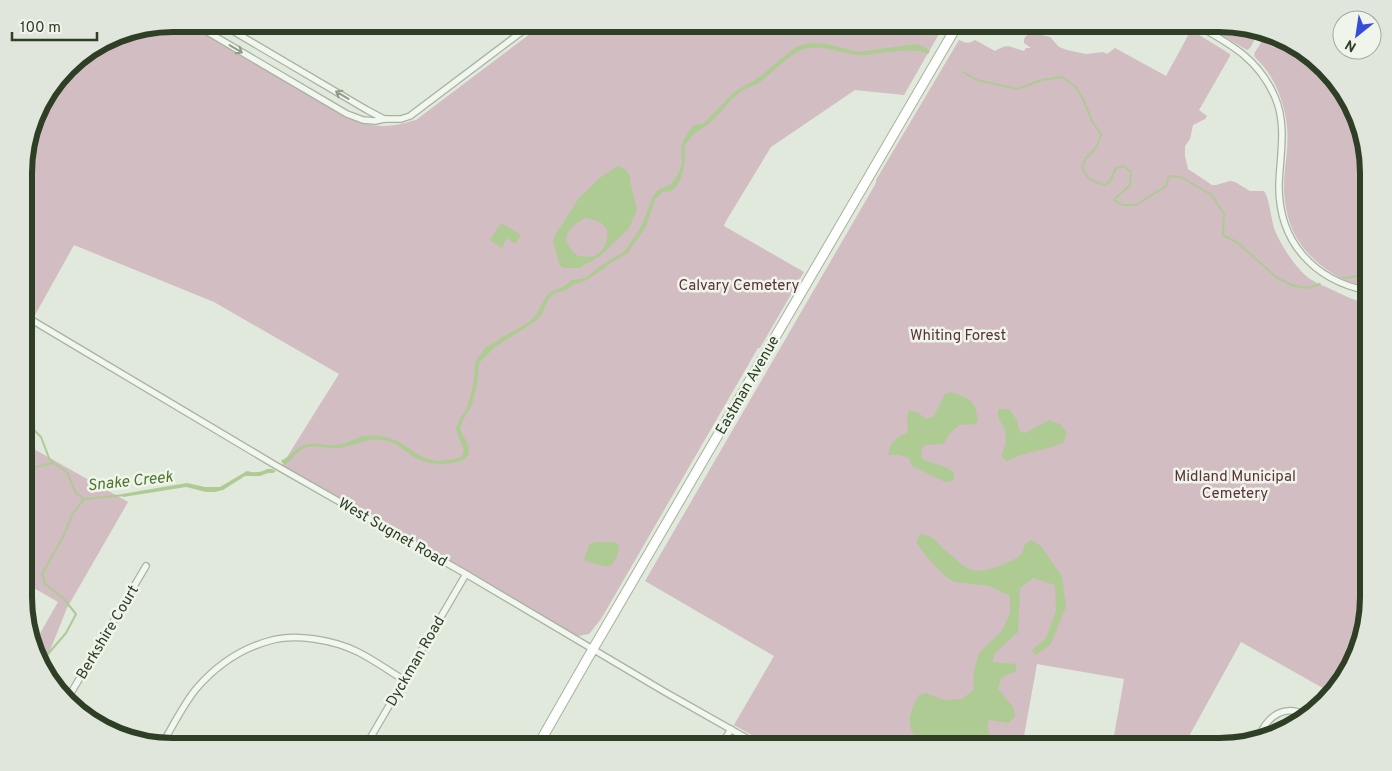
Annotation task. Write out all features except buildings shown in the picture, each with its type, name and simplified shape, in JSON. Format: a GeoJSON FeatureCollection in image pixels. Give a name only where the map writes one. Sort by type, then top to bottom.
{"type":"FeatureCollection","features":[{"type":"Feature","properties":{"kind":"main road","name":"Eastman Avenue"},"geometry":{"type":"LineString","coordinates":[[542,738],[953,32]]}},
{"type":"Feature","properties":{"kind":"street"},"geometry":{"type":"LineString","coordinates":[[1209,32],[1248,58],[1258,68],[1273,94],[1279,109],[1282,131],[1279,197],[1283,219],[1297,248],[1311,265],[1326,276],[1342,284],[1359,289]]}},
{"type":"Feature","properties":{"kind":"street"},"geometry":{"type":"LineString","coordinates":[[209,33],[347,114],[363,120],[374,121],[401,119],[410,116],[521,33]]}},
{"type":"Feature","properties":{"kind":"street"},"geometry":{"type":"LineString","coordinates":[[236,33],[384,119]]}},
{"type":"Feature","properties":{"kind":"street"},"geometry":{"type":"LineString","coordinates":[[264,65],[271,54]]}},
{"type":"Feature","properties":{"kind":"street","name":"West Sugnet Road"},"geometry":{"type":"LineString","coordinates":[[32,320],[212,428],[745,738]]}},
{"type":"Feature","properties":{"kind":"street","name":"Berkshire Court"},"geometry":{"type":"LineString","coordinates":[[71,693],[146,566]]}},
{"type":"Feature","properties":{"kind":"street","name":"Dyckman Road"},"geometry":{"type":"LineString","coordinates":[[370,738],[466,574]]}},
{"type":"Feature","properties":{"kind":"street"},"geometry":{"type":"LineString","coordinates":[[166,738],[196,689],[219,666],[242,652],[270,641],[295,638],[338,644],[358,652],[404,680]]}},
{"type":"Feature","properties":{"kind":"street"},"geometry":{"type":"LineString","coordinates":[[1262,731],[1268,721],[1275,714],[1286,711],[1300,712]]}},
{"type":"Feature","properties":{"kind":"street"},"geometry":{"type":"LineString","coordinates":[[725,738],[730,730]]}},
{"type":"Feature","properties":{"kind":"green space","name":"Calvary Cemetery"},"geometry":{"type":"Polygon","coordinates":[[[940,32],[904,95],[855,90],[771,147],[726,221],[724,226],[804,272],[601,619],[589,634],[578,636],[282,465],[339,374],[214,302],[74,245],[35,315],[32,313],[32,174],[37,137],[47,111],[56,95],[68,81],[95,56],[128,40],[164,33],[203,33],[359,122],[388,126],[416,120],[532,33],[940,32]]]}},
{"type":"Feature","properties":{"kind":"green space"},"geometry":{"type":"Polygon","coordinates":[[[1190,32],[1194,32],[1230,54],[1199,110],[1207,116],[1193,125],[1190,139],[1185,146],[1188,169],[1212,185],[1230,181],[1250,191],[1264,191],[1274,228],[1284,249],[1299,269],[1310,279],[1359,301],[1359,607],[1352,643],[1341,668],[1325,689],[1241,642],[1188,738],[1114,738],[1124,679],[1037,664],[1024,738],[756,738],[734,725],[774,656],[645,581],[876,180],[959,40],[967,43],[975,40],[995,51],[1010,46],[1024,51],[1026,48],[1031,48],[1024,43],[1025,37],[1037,34],[1050,37],[1059,47],[1086,54],[1103,52],[1107,54],[1115,48],[1166,76],[1190,32]]]}},
{"type":"Feature","properties":{"kind":"green space"},"geometry":{"type":"Polygon","coordinates":[[[1217,32],[1256,37],[1247,50],[1217,32]]]}},
{"type":"Feature","properties":{"kind":"green space"},"geometry":{"type":"Polygon","coordinates":[[[1262,41],[1275,48],[1277,45],[1289,51],[1318,74],[1336,95],[1352,128],[1359,164],[1359,284],[1341,278],[1329,271],[1307,253],[1289,220],[1284,195],[1288,138],[1285,112],[1272,79],[1254,56],[1262,41]]]}},
{"type":"Feature","properties":{"kind":"green space"},"geometry":{"type":"Polygon","coordinates":[[[32,448],[128,502],[67,608],[46,659],[38,637],[58,602],[32,587],[32,448]]]}},
{"type":"Feature","properties":{"kind":"shaded area"},"geometry":{"type":"Polygon","coordinates":[[[811,43],[826,44],[858,52],[916,44],[930,51],[928,54],[906,51],[858,55],[815,47],[808,48],[795,53],[759,83],[734,97],[715,118],[688,141],[685,146],[685,158],[680,180],[673,189],[669,192],[663,192],[655,199],[646,227],[627,254],[587,280],[573,285],[567,290],[555,293],[549,298],[543,312],[536,321],[495,347],[479,363],[472,405],[460,429],[469,450],[467,457],[463,460],[447,464],[426,462],[412,456],[392,443],[377,439],[338,448],[308,447],[299,451],[287,463],[281,462],[304,445],[338,445],[360,437],[370,436],[393,439],[421,456],[437,461],[462,456],[464,450],[456,428],[467,408],[474,381],[475,362],[486,347],[530,321],[550,292],[563,287],[572,280],[586,278],[597,268],[625,251],[642,225],[653,196],[658,190],[671,184],[678,174],[682,163],[681,147],[691,128],[694,125],[704,123],[734,92],[758,78],[792,50],[798,46],[811,43]]]}},
{"type":"Feature","properties":{"kind":"shaded area"},"geometry":{"type":"Polygon","coordinates":[[[619,166],[626,170],[629,175],[637,209],[629,228],[599,257],[579,268],[563,268],[559,264],[553,241],[555,235],[579,198],[602,176],[619,166]],[[585,218],[573,226],[567,235],[567,240],[568,245],[578,256],[591,257],[600,252],[608,235],[606,228],[602,224],[585,218]]]}},
{"type":"Feature","properties":{"kind":"shaded area"},"geometry":{"type":"Polygon","coordinates":[[[501,223],[521,235],[515,244],[507,238],[502,248],[490,240],[501,223]]]}},
{"type":"Feature","properties":{"kind":"shaded area"},"geometry":{"type":"Polygon","coordinates":[[[951,392],[967,398],[973,404],[978,420],[976,424],[959,425],[951,432],[943,444],[925,445],[921,450],[922,459],[954,472],[954,479],[945,482],[912,466],[908,457],[888,455],[894,440],[908,432],[907,417],[909,410],[918,413],[926,419],[933,417],[945,394],[951,392]]]}},
{"type":"Feature","properties":{"kind":"shaded area"},"geometry":{"type":"Polygon","coordinates":[[[998,409],[1009,409],[1017,420],[1020,432],[1025,433],[1049,420],[1060,424],[1067,433],[1064,442],[1014,457],[1007,461],[1001,456],[1005,446],[1006,435],[999,418],[998,409]]]}},
{"type":"Feature","properties":{"kind":"shaded area"},"geometry":{"type":"Polygon","coordinates":[[[267,469],[276,471],[260,476],[245,476],[223,490],[215,492],[206,492],[186,487],[123,497],[122,494],[187,483],[205,487],[220,487],[247,471],[257,472],[267,469]]]}},
{"type":"Feature","properties":{"kind":"shaded area"},"geometry":{"type":"Polygon","coordinates":[[[921,534],[929,536],[969,569],[981,570],[1003,565],[1021,555],[1025,544],[1031,540],[1040,545],[1062,576],[1066,606],[1051,644],[1036,655],[1032,650],[1046,638],[1056,611],[1055,585],[1033,578],[1020,588],[1018,632],[994,654],[993,662],[1016,664],[1016,671],[1001,678],[998,689],[1014,708],[1015,717],[1009,723],[989,720],[988,727],[991,738],[971,738],[968,735],[964,735],[952,738],[918,738],[912,732],[910,726],[911,714],[919,695],[926,693],[944,700],[962,699],[973,690],[974,671],[979,653],[1002,631],[1010,613],[1010,596],[989,586],[954,582],[945,576],[926,556],[916,542],[921,534]]]}},
{"type":"Feature","properties":{"kind":"shaded area"},"geometry":{"type":"Polygon","coordinates":[[[595,542],[615,542],[618,544],[617,556],[610,566],[584,560],[589,545],[595,542]]]}},
{"type":"Feature","properties":{"kind":"waterway","name":"Snake Creek"},"geometry":{"type":"LineString","coordinates":[[963,72],[977,80],[1017,89],[1042,80],[1062,77],[1075,86],[1101,135],[1096,148],[1086,158],[1082,168],[1088,178],[1105,185],[1110,181],[1116,168],[1124,166],[1131,172],[1130,185],[1114,200],[1123,205],[1136,205],[1166,186],[1169,176],[1181,177],[1212,195],[1224,214],[1223,235],[1238,243],[1277,278],[1294,286],[1308,288],[1320,284]]}},
{"type":"Feature","properties":{"kind":"waterway","name":"Snake Creek"},"geometry":{"type":"LineString","coordinates":[[1343,278],[1359,276]]}},
{"type":"Feature","properties":{"kind":"waterway","name":"Snake Creek"},"geometry":{"type":"LineString","coordinates":[[32,428],[41,437],[49,458],[67,472],[76,493],[84,499],[125,495]]}},
{"type":"Feature","properties":{"kind":"waterway"},"geometry":{"type":"LineString","coordinates":[[32,470],[35,467],[53,463]]}},
{"type":"Feature","properties":{"kind":"waterway"},"geometry":{"type":"LineString","coordinates":[[46,657],[66,633],[76,614],[62,597],[45,584],[42,574],[64,535],[72,515],[84,499]]}},
{"type":"Feature","properties":{"kind":"park label","name":"Whiting Forest"},"geometry":{"type":"Point","coordinates":[958,335]}},
{"type":"Feature","properties":{"kind":"park label","name":"Midland Municipal Cemetery"},"geometry":{"type":"Point","coordinates":[1235,484]}}]}
